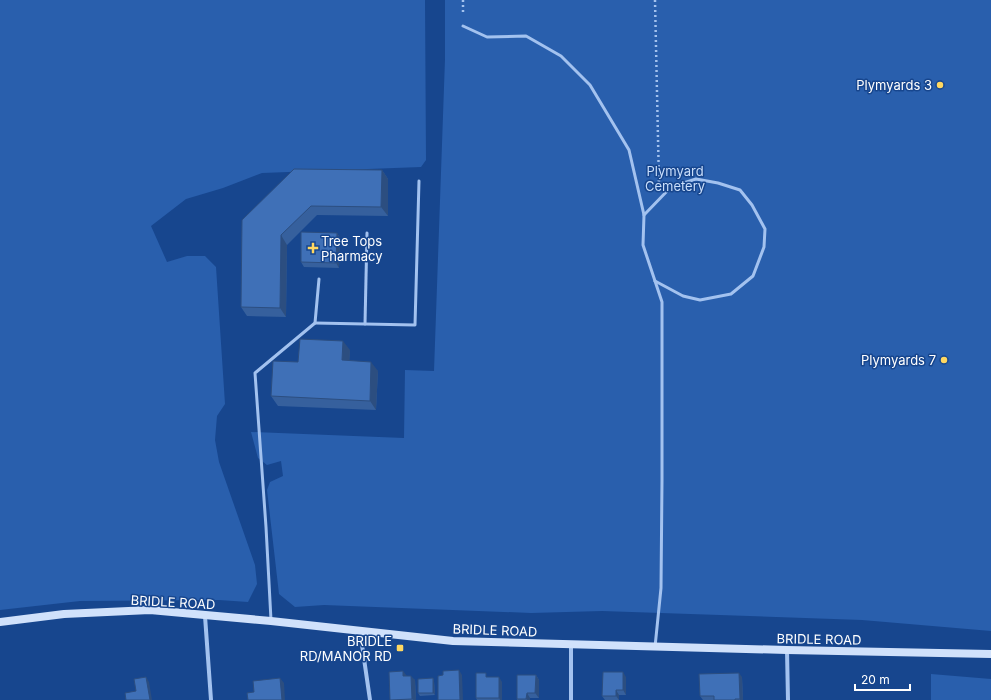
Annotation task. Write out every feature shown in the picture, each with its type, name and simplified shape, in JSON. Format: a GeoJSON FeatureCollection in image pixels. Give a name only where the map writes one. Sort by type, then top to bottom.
{"type":"FeatureCollection","features":[{"type":"Feature","properties":{"kind":"street","name":"BRIDLE ROAD"},"geometry":{"type":"LineString","coordinates":[[0,622],[64,614],[150,610],[271,621],[453,641],[991,654]]}},
{"type":"Feature","properties":{"kind":"street"},"geometry":{"type":"LineString","coordinates":[[205,616],[211,700]]}},
{"type":"Feature","properties":{"kind":"street"},"geometry":{"type":"LineString","coordinates":[[360,631],[370,700]]}},
{"type":"Feature","properties":{"kind":"street"},"geometry":{"type":"LineString","coordinates":[[571,645],[571,700]]}},
{"type":"Feature","properties":{"kind":"street"},"geometry":{"type":"LineString","coordinates":[[787,650],[788,700]]}},
{"type":"Feature","properties":{"kind":"lane"},"geometry":{"type":"LineString","coordinates":[[463,26],[487,37],[526,36],[561,56],[590,85],[629,150],[644,215],[643,245],[662,302],[661,588],[655,647]]}},
{"type":"Feature","properties":{"kind":"lane"},"geometry":{"type":"LineString","coordinates":[[644,215],[671,188],[696,179],[718,183],[740,190],[752,205],[765,229],[764,247],[753,276],[731,294],[700,300],[683,296],[655,281]]}},
{"type":"Feature","properties":{"kind":"lane"},"geometry":{"type":"LineString","coordinates":[[271,621],[255,373],[315,323],[415,325],[419,181]]}},
{"type":"Feature","properties":{"kind":"lane"},"geometry":{"type":"LineString","coordinates":[[365,324],[367,233]]}},
{"type":"Feature","properties":{"kind":"lane"},"geometry":{"type":"LineString","coordinates":[[315,323],[318,279]]}},
{"type":"Feature","properties":{"kind":"path"},"geometry":{"type":"LineString","coordinates":[[463,0],[463,26]]}},
{"type":"Feature","properties":{"kind":"path"},"geometry":{"type":"LineString","coordinates":[[655,0],[660,198]]}},
{"type":"Feature","properties":{"kind":"green space"},"geometry":{"type":"Polygon","coordinates":[[[0,0],[425,0],[426,160],[421,167],[262,173],[223,188],[186,199],[151,226],[167,262],[187,256],[205,256],[216,267],[225,404],[217,416],[215,440],[219,462],[255,565],[257,584],[248,602],[219,600],[80,601],[0,610],[0,0]]]}},
{"type":"Feature","properties":{"kind":"green space","name":"Plymyard Cemetery"},"geometry":{"type":"Polygon","coordinates":[[[445,0],[991,0],[991,631],[862,620],[602,611],[531,613],[324,605],[295,607],[279,594],[267,490],[270,482],[283,476],[281,461],[267,465],[258,458],[251,432],[404,438],[405,370],[434,371],[445,59],[445,0]]]}},
{"type":"Feature","properties":{"kind":"green space"},"geometry":{"type":"Polygon","coordinates":[[[931,674],[991,679],[991,700],[931,700],[931,674]]]}},
{"type":"Feature","properties":{"kind":"building"},"geometry":{"type":"Polygon","coordinates":[[[294,169],[382,170],[381,207],[311,206],[281,235],[280,308],[241,307],[242,220],[294,169]]]}},
{"type":"Feature","properties":{"kind":"building"},"geometry":{"type":"Polygon","coordinates":[[[301,232],[337,233],[336,263],[301,262],[301,232]]]}},
{"type":"Feature","properties":{"kind":"building"},"geometry":{"type":"Polygon","coordinates":[[[300,339],[343,341],[342,360],[371,362],[370,401],[271,396],[273,361],[298,362],[300,339]]]}},
{"type":"Feature","properties":{"kind":"building"},"geometry":{"type":"Polygon","coordinates":[[[459,670],[460,700],[438,700],[438,676],[443,675],[443,671],[459,670]]]}},
{"type":"Feature","properties":{"kind":"building"},"geometry":{"type":"Polygon","coordinates":[[[403,671],[403,676],[411,676],[412,699],[390,700],[389,672],[403,671]]]}},
{"type":"Feature","properties":{"kind":"building"},"geometry":{"type":"Polygon","coordinates":[[[603,672],[623,672],[623,690],[616,690],[616,696],[602,696],[603,672]]]}},
{"type":"Feature","properties":{"kind":"building"},"geometry":{"type":"Polygon","coordinates":[[[476,673],[486,673],[486,677],[499,677],[499,698],[476,698],[476,673]]]}},
{"type":"Feature","properties":{"kind":"building"},"geometry":{"type":"Polygon","coordinates":[[[739,673],[740,699],[714,700],[714,696],[700,696],[699,674],[739,673]]]}},
{"type":"Feature","properties":{"kind":"building"},"geometry":{"type":"Polygon","coordinates":[[[517,675],[536,675],[535,693],[527,693],[526,699],[517,699],[517,675]]]}},
{"type":"Feature","properties":{"kind":"building"},"geometry":{"type":"Polygon","coordinates":[[[146,677],[150,700],[126,700],[125,693],[136,691],[134,679],[146,677]]]}},
{"type":"Feature","properties":{"kind":"building"},"geometry":{"type":"Polygon","coordinates":[[[280,678],[282,700],[248,700],[247,693],[254,692],[253,681],[280,678]]]}},
{"type":"Feature","properties":{"kind":"building"},"geometry":{"type":"Polygon","coordinates":[[[433,678],[433,693],[418,693],[418,679],[433,678]]]}},
{"type":"Feature","properties":{"kind":"place","name":"Plymyards 3"},"geometry":{"type":"Point","coordinates":[940,85]}},
{"type":"Feature","properties":{"kind":"place","name":"Tree Tops Pharmacy"},"geometry":{"type":"Point","coordinates":[313,248]}},
{"type":"Feature","properties":{"kind":"place","name":"Plymyards 7"},"geometry":{"type":"Point","coordinates":[944,360]}},
{"type":"Feature","properties":{"kind":"place","name":"BRIDLE RD/MANOR RD"},"geometry":{"type":"Point","coordinates":[400,648]}}]}
